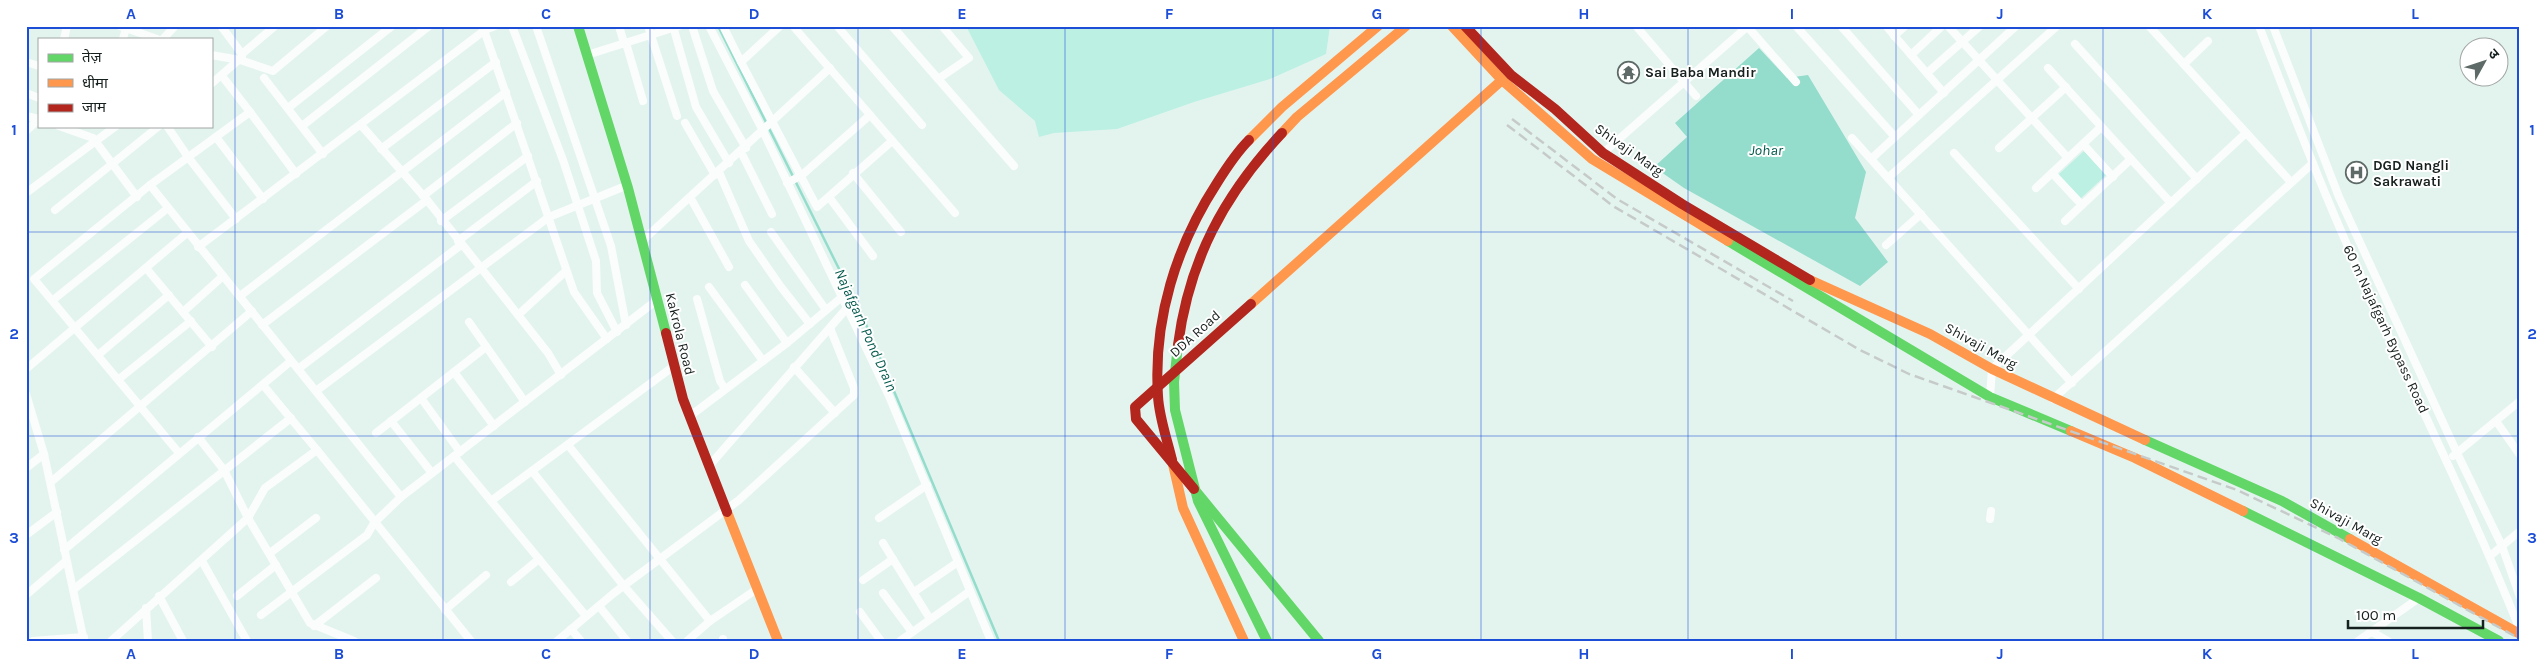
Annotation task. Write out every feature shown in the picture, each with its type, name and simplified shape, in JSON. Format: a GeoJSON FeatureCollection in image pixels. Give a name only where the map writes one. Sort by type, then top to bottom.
{"type":"FeatureCollection","features":[{"type":"Feature","properties":{"kind":"main road","name":"Kakrola Road"},"geometry":{"type":"LineString","coordinates":[[578,26],[628,185],[674,366],[690,416],[776,640]]}},
{"type":"Feature","properties":{"kind":"main road"},"geometry":{"type":"LineString","coordinates":[[1244,641],[1183,508],[1158,397],[1160,334],[1169,287],[1185,239],[1210,194],[1238,151],[1282,106],[1378,26]]}},
{"type":"Feature","properties":{"kind":"main road"},"geometry":{"type":"LineString","coordinates":[[1267,641],[1198,501],[1175,410],[1174,382],[1180,325],[1205,242],[1229,198],[1252,165],[1297,117],[1406,26]]}},
{"type":"Feature","properties":{"kind":"main road","name":"Shivaji Marg"},"geometry":{"type":"LineString","coordinates":[[1452,26],[1500,81],[1592,159],[1808,291],[1990,397],[2135,458],[2419,598],[2499,641]]}},
{"type":"Feature","properties":{"kind":"main road","name":"Shivaji Marg"},"geometry":{"type":"LineString","coordinates":[[1465,26],[1510,75],[1555,109],[1603,153],[1682,204],[1814,282],[1930,334],[1992,369],[2053,399],[2282,502],[2520,634]]}},
{"type":"Feature","properties":{"kind":"main road","name":"DDA Road"},"geometry":{"type":"LineString","coordinates":[[1319,641],[1136,419],[1134,413],[1135,406],[1500,81]]}},
{"type":"Feature","properties":{"kind":"street"},"geometry":{"type":"LineString","coordinates":[[164,38],[175,26]]}},
{"type":"Feature","properties":{"kind":"street"},"geometry":{"type":"LineString","coordinates":[[212,83],[275,26]]}},
{"type":"Feature","properties":{"kind":"street"},"geometry":{"type":"LineString","coordinates":[[212,55],[241,57],[273,71],[327,26]]}},
{"type":"Feature","properties":{"kind":"street"},"geometry":{"type":"LineString","coordinates":[[288,108],[392,26]]}},
{"type":"Feature","properties":{"kind":"street"},"geometry":{"type":"LineString","coordinates":[[302,126],[429,26]]}},
{"type":"Feature","properties":{"kind":"street"},"geometry":{"type":"LineString","coordinates":[[198,247],[361,125],[484,28],[495,26]]}},
{"type":"Feature","properties":{"kind":"street"},"geometry":{"type":"LineString","coordinates":[[512,26],[578,205],[596,261],[598,281],[596,291],[617,332]]}},
{"type":"Feature","properties":{"kind":"street"},"geometry":{"type":"LineString","coordinates":[[536,26],[611,246],[626,325]]}},
{"type":"Feature","properties":{"kind":"street"},"geometry":{"type":"LineString","coordinates":[[619,26],[643,101]]}},
{"type":"Feature","properties":{"kind":"street"},"geometry":{"type":"LineString","coordinates":[[648,26],[677,116]]}},
{"type":"Feature","properties":{"kind":"street"},"geometry":{"type":"LineString","coordinates":[[692,26],[713,91],[743,150],[772,214]]}},
{"type":"Feature","properties":{"kind":"street"},"geometry":{"type":"LineString","coordinates":[[709,26],[767,126],[794,179],[842,297],[889,396],[992,641]]}},
{"type":"Feature","properties":{"kind":"street"},"geometry":{"type":"LineString","coordinates":[[723,26],[741,62],[767,126],[794,179],[817,207],[853,173],[892,141]]}},
{"type":"Feature","properties":{"kind":"street"},"geometry":{"type":"LineString","coordinates":[[794,26],[955,213]]}},
{"type":"Feature","properties":{"kind":"street"},"geometry":{"type":"LineString","coordinates":[[837,26],[922,125]]}},
{"type":"Feature","properties":{"kind":"street"},"geometry":{"type":"LineString","coordinates":[[892,26],[1014,166]]}},
{"type":"Feature","properties":{"kind":"street"},"geometry":{"type":"LineString","coordinates":[[938,79],[969,58],[942,26]]}},
{"type":"Feature","properties":{"kind":"street"},"geometry":{"type":"LineString","coordinates":[[1636,26],[1696,96]]}},
{"type":"Feature","properties":{"kind":"street"},"geometry":{"type":"LineString","coordinates":[[1642,33],[1649,26]]}},
{"type":"Feature","properties":{"kind":"street"},"geometry":{"type":"LineString","coordinates":[[1603,153],[1747,26],[1796,82]]}},
{"type":"Feature","properties":{"kind":"street"},"geometry":{"type":"LineString","coordinates":[[1796,26],[1895,137]]}},
{"type":"Feature","properties":{"kind":"street"},"geometry":{"type":"LineString","coordinates":[[1841,26],[1919,115]]}},
{"type":"Feature","properties":{"kind":"street"},"geometry":{"type":"LineString","coordinates":[[1886,26],[1944,93]]}},
{"type":"Feature","properties":{"kind":"street"},"geometry":{"type":"LineString","coordinates":[[1894,36],[1905,26]]}},
{"type":"Feature","properties":{"kind":"street"},"geometry":{"type":"LineString","coordinates":[[1911,55],[1942,26]]}},
{"type":"Feature","properties":{"kind":"street"},"geometry":{"type":"LineString","coordinates":[[1948,26],[2068,158]]}},
{"type":"Feature","properties":{"kind":"street"},"geometry":{"type":"LineString","coordinates":[[1927,73],[1980,26]]}},
{"type":"Feature","properties":{"kind":"street"},"geometry":{"type":"LineString","coordinates":[[1888,178],[2056,26]]}},
{"type":"Feature","properties":{"kind":"street"},"geometry":{"type":"LineString","coordinates":[[2149,26],[2290,181]]}},
{"type":"Feature","properties":{"kind":"street","name":"60 m Najafgarh Bypass Road"},"geometry":{"type":"LineString","coordinates":[[2259,26],[2345,242],[2448,460],[2520,630]]}},
{"type":"Feature","properties":{"kind":"street","name":"60 m Najafgarh Bypass Road"},"geometry":{"type":"LineString","coordinates":[[2273,26],[2339,197],[2502,546],[2520,597]]}},
{"type":"Feature","properties":{"kind":"street"},"geometry":{"type":"LineString","coordinates":[[123,27],[154,38]]}},
{"type":"Feature","properties":{"kind":"street"},"geometry":{"type":"LineString","coordinates":[[223,27],[241,57]]}},
{"type":"Feature","properties":{"kind":"street"},"geometry":{"type":"LineString","coordinates":[[587,55],[675,27],[696,106],[728,163]]}},
{"type":"Feature","properties":{"kind":"street"},"geometry":{"type":"LineString","coordinates":[[484,28],[549,216],[566,272],[575,294],[607,339]]}},
{"type":"Feature","properties":{"kind":"street"},"geometry":{"type":"LineString","coordinates":[[741,62],[776,28]]}},
{"type":"Feature","properties":{"kind":"street"},"geometry":{"type":"LineString","coordinates":[[1871,159],[1944,93],[2011,28]]}},
{"type":"Feature","properties":{"kind":"street"},"geometry":{"type":"LineString","coordinates":[[2184,64],[2208,41]]}},
{"type":"Feature","properties":{"kind":"street"},"geometry":{"type":"LineString","coordinates":[[2075,44],[2197,179]]}},
{"type":"Feature","properties":{"kind":"street"},"geometry":{"type":"LineString","coordinates":[[26,62],[38,66]]}},
{"type":"Feature","properties":{"kind":"street"},"geometry":{"type":"LineString","coordinates":[[381,149],[496,62]]}},
{"type":"Feature","properties":{"kind":"street"},"geometry":{"type":"LineString","coordinates":[[642,241],[830,68]]}},
{"type":"Feature","properties":{"kind":"street"},"geometry":{"type":"LineString","coordinates":[[2048,68],[2171,204]]}},
{"type":"Feature","properties":{"kind":"street"},"geometry":{"type":"LineString","coordinates":[[222,76],[296,174]]}},
{"type":"Feature","properties":{"kind":"street"},"geometry":{"type":"LineString","coordinates":[[264,78],[323,154]]}},
{"type":"Feature","properties":{"kind":"street"},"geometry":{"type":"LineString","coordinates":[[1999,148],[2066,87]]}},
{"type":"Feature","properties":{"kind":"street"},"geometry":{"type":"LineString","coordinates":[[240,296],[506,92]]}},
{"type":"Feature","properties":{"kind":"street"},"geometry":{"type":"LineString","coordinates":[[26,94],[38,98]]}},
{"type":"Feature","properties":{"kind":"street"},"geometry":{"type":"LineString","coordinates":[[26,286],[150,185],[250,112]]}},
{"type":"Feature","properties":{"kind":"street"},"geometry":{"type":"LineString","coordinates":[[794,179],[870,115]]}},
{"type":"Feature","properties":{"kind":"street"},"geometry":{"type":"LineString","coordinates":[[26,131],[38,120]]}},
{"type":"Feature","properties":{"kind":"street"},"geometry":{"type":"LineString","coordinates":[[262,325],[425,198],[517,123]]}},
{"type":"Feature","properties":{"kind":"street"},"geometry":{"type":"LineString","coordinates":[[685,123],[717,173],[749,241],[781,288],[810,324]]}},
{"type":"Feature","properties":{"kind":"street"},"geometry":{"type":"LineString","coordinates":[[361,125],[425,198],[441,221],[518,315],[562,375]]}},
{"type":"Feature","properties":{"kind":"street"},"geometry":{"type":"LineString","coordinates":[[2036,188],[2101,127]]}},
{"type":"Feature","properties":{"kind":"street"},"geometry":{"type":"LineString","coordinates":[[65,128],[91,137],[96,141],[136,197]]}},
{"type":"Feature","properties":{"kind":"street"},"geometry":{"type":"LineString","coordinates":[[26,193],[112,128]]}},
{"type":"Feature","properties":{"kind":"street"},"geometry":{"type":"LineString","coordinates":[[55,210],[157,128]]}},
{"type":"Feature","properties":{"kind":"street"},"geometry":{"type":"LineString","coordinates":[[168,128],[188,157],[236,219]]}},
{"type":"Feature","properties":{"kind":"street"},"geometry":{"type":"LineString","coordinates":[[1990,397],[1992,369],[2030,336],[2246,133]]}},
{"type":"Feature","properties":{"kind":"street"},"geometry":{"type":"LineString","coordinates":[[216,136],[263,199]]}},
{"type":"Feature","properties":{"kind":"street"},"geometry":{"type":"LineString","coordinates":[[1852,138],[2072,383]]}},
{"type":"Feature","properties":{"kind":"street"},"geometry":{"type":"LineString","coordinates":[[2083,144],[2113,177]]}},
{"type":"Feature","properties":{"kind":"street"},"geometry":{"type":"LineString","coordinates":[[1954,153],[2079,289]]}},
{"type":"Feature","properties":{"kind":"street"},"geometry":{"type":"LineString","coordinates":[[441,221],[528,156]]}},
{"type":"Feature","properties":{"kind":"street"},"geometry":{"type":"LineString","coordinates":[[2065,221],[2131,160]]}},
{"type":"Feature","properties":{"kind":"street"},"geometry":{"type":"LineString","coordinates":[[2053,399],[2290,181],[2313,163]]}},
{"type":"Feature","properties":{"kind":"street"},"geometry":{"type":"LineString","coordinates":[[853,173],[900,232]]}},
{"type":"Feature","properties":{"kind":"street"},"geometry":{"type":"LineString","coordinates":[[2052,173],[2082,205]]}},
{"type":"Feature","properties":{"kind":"street"},"geometry":{"type":"LineString","coordinates":[[298,369],[537,181]]}},
{"type":"Feature","properties":{"kind":"street"},"geometry":{"type":"LineString","coordinates":[[150,185],[401,497]]}},
{"type":"Feature","properties":{"kind":"street"},"geometry":{"type":"LineString","coordinates":[[316,392],[549,216],[628,185]]}},
{"type":"Feature","properties":{"kind":"street"},"geometry":{"type":"LineString","coordinates":[[690,197],[729,267]]}},
{"type":"Feature","properties":{"kind":"street"},"geometry":{"type":"LineString","coordinates":[[829,197],[873,256]]}},
{"type":"Feature","properties":{"kind":"street"},"geometry":{"type":"LineString","coordinates":[[52,300],[168,208]]}},
{"type":"Feature","properties":{"kind":"street"},"geometry":{"type":"LineString","coordinates":[[1886,245],[1921,214]]}},
{"type":"Feature","properties":{"kind":"street"},"geometry":{"type":"LineString","coordinates":[[771,232],[826,310]]}},
{"type":"Feature","properties":{"kind":"street"},"geometry":{"type":"LineString","coordinates":[[26,369],[187,233]]}},
{"type":"Feature","properties":{"kind":"street"},"geometry":{"type":"LineString","coordinates":[[146,268],[212,347]]}},
{"type":"Feature","properties":{"kind":"street"},"geometry":{"type":"LineString","coordinates":[[518,315],[566,272]]}},
{"type":"Feature","properties":{"kind":"street"},"geometry":{"type":"LineString","coordinates":[[183,312],[223,276]]}},
{"type":"Feature","properties":{"kind":"street"},"geometry":{"type":"LineString","coordinates":[[34,280],[141,405],[179,453]]}},
{"type":"Feature","properties":{"kind":"street"},"geometry":{"type":"LineString","coordinates":[[745,285],[787,343]]}},
{"type":"Feature","properties":{"kind":"street"},"geometry":{"type":"LineString","coordinates":[[709,287],[763,361]]}},
{"type":"Feature","properties":{"kind":"street"},"geometry":{"type":"LineString","coordinates":[[98,355],[169,295]]}},
{"type":"Feature","properties":{"kind":"street"},"geometry":{"type":"LineString","coordinates":[[690,416],[787,343],[842,297]]}},
{"type":"Feature","properties":{"kind":"street"},"geometry":{"type":"LineString","coordinates":[[696,299],[720,381],[725,390]]}},
{"type":"Feature","properties":{"kind":"street"},"geometry":{"type":"LineString","coordinates":[[261,615],[367,535],[374,523],[401,497],[562,375],[657,300]]}},
{"type":"Feature","properties":{"kind":"street"},"geometry":{"type":"LineString","coordinates":[[709,466],[847,308]]}},
{"type":"Feature","properties":{"kind":"street"},"geometry":{"type":"LineString","coordinates":[[51,482],[252,312]]}},
{"type":"Feature","properties":{"kind":"street"},"geometry":{"type":"LineString","coordinates":[[119,379],[191,321]]}},
{"type":"Feature","properties":{"kind":"street"},"geometry":{"type":"LineString","coordinates":[[469,322],[525,402]]}},
{"type":"Feature","properties":{"kind":"street"},"geometry":{"type":"LineString","coordinates":[[557,641],[623,585],[739,500],[835,413],[855,392],[830,328]]}},
{"type":"Feature","properties":{"kind":"street"},"geometry":{"type":"LineString","coordinates":[[376,433],[486,347]]}},
{"type":"Feature","properties":{"kind":"street"},"geometry":{"type":"LineString","coordinates":[[64,550],[198,437],[292,362]]}},
{"type":"Feature","properties":{"kind":"street"},"geometry":{"type":"LineString","coordinates":[[491,501],[674,366]]}},
{"type":"Feature","properties":{"kind":"street"},"geometry":{"type":"LineString","coordinates":[[794,367],[835,413]]}},
{"type":"Feature","properties":{"kind":"street"},"geometry":{"type":"LineString","coordinates":[[454,372],[494,426]]}},
{"type":"Feature","properties":{"kind":"street"},"geometry":{"type":"LineString","coordinates":[[263,384],[471,641]]}},
{"type":"Feature","properties":{"kind":"street"},"geometry":{"type":"LineString","coordinates":[[26,394],[51,482],[66,561],[84,639],[34,641]]}},
{"type":"Feature","properties":{"kind":"street"},"geometry":{"type":"LineString","coordinates":[[421,398],[457,454],[491,501],[586,616]]}},
{"type":"Feature","properties":{"kind":"street"},"geometry":{"type":"LineString","coordinates":[[2448,460],[2520,401]]}},
{"type":"Feature","properties":{"kind":"street"},"geometry":{"type":"LineString","coordinates":[[74,589],[291,418]]}},
{"type":"Feature","properties":{"kind":"street"},"geometry":{"type":"LineString","coordinates":[[391,421],[432,473]]}},
{"type":"Feature","properties":{"kind":"street"},"geometry":{"type":"LineString","coordinates":[[2496,421],[2520,455]]}},
{"type":"Feature","properties":{"kind":"street"},"geometry":{"type":"LineString","coordinates":[[198,437],[224,470],[248,518],[302,611],[314,626],[337,632],[354,641]]}},
{"type":"Feature","properties":{"kind":"street"},"geometry":{"type":"LineString","coordinates":[[568,445],[710,621]]}},
{"type":"Feature","properties":{"kind":"street"},"geometry":{"type":"LineString","coordinates":[[111,641],[248,518],[265,488],[317,450]]}},
{"type":"Feature","properties":{"kind":"street"},"geometry":{"type":"LineString","coordinates":[[26,468],[44,454]]}},
{"type":"Feature","properties":{"kind":"street"},"geometry":{"type":"LineString","coordinates":[[532,471],[623,585],[672,641]]}},
{"type":"Feature","properties":{"kind":"street"},"geometry":{"type":"LineString","coordinates":[[879,518],[927,486]]}},
{"type":"Feature","properties":{"kind":"street"},"geometry":{"type":"LineString","coordinates":[[26,535],[57,512]]}},
{"type":"Feature","properties":{"kind":"street"},"geometry":{"type":"LineString","coordinates":[[270,553],[316,518]]}},
{"type":"Feature","properties":{"kind":"street"},"geometry":{"type":"LineString","coordinates":[[2490,556],[2520,531]]}},
{"type":"Feature","properties":{"kind":"street"},"geometry":{"type":"LineString","coordinates":[[883,543],[930,619]]}},
{"type":"Feature","properties":{"kind":"street"},"geometry":{"type":"LineString","coordinates":[[511,582],[539,559]]}},
{"type":"Feature","properties":{"kind":"street"},"geometry":{"type":"LineString","coordinates":[[863,580],[893,559]]}},
{"type":"Feature","properties":{"kind":"street"},"geometry":{"type":"LineString","coordinates":[[26,595],[66,561]]}},
{"type":"Feature","properties":{"kind":"street"},"geometry":{"type":"LineString","coordinates":[[202,561],[247,641]]}},
{"type":"Feature","properties":{"kind":"street"},"geometry":{"type":"LineString","coordinates":[[914,592],[958,562]]}},
{"type":"Feature","properties":{"kind":"street"},"geometry":{"type":"LineString","coordinates":[[237,596],[276,566]]}},
{"type":"Feature","properties":{"kind":"street"},"geometry":{"type":"LineString","coordinates":[[445,610],[486,576]]}},
{"type":"Feature","properties":{"kind":"street"},"geometry":{"type":"LineString","coordinates":[[314,626],[376,578]]}},
{"type":"Feature","properties":{"kind":"street"},"geometry":{"type":"LineString","coordinates":[[687,641],[710,621],[757,589]]}},
{"type":"Feature","properties":{"kind":"street"},"geometry":{"type":"LineString","coordinates":[[900,641],[970,591]]}},
{"type":"Feature","properties":{"kind":"street"},"geometry":{"type":"LineString","coordinates":[[883,593],[912,632]]}},
{"type":"Feature","properties":{"kind":"street"},"geometry":{"type":"LineString","coordinates":[[159,596],[183,641]]}},
{"type":"Feature","properties":{"kind":"street"},"geometry":{"type":"LineString","coordinates":[[2358,641],[2419,598]]}},
{"type":"Feature","properties":{"kind":"street"},"geometry":{"type":"LineString","coordinates":[[598,606],[627,641]]}},
{"type":"Feature","properties":{"kind":"street"},"geometry":{"type":"LineString","coordinates":[[146,608],[148,641]]}},
{"type":"Feature","properties":{"kind":"street"},"geometry":{"type":"LineString","coordinates":[[860,612],[880,641]]}},
{"type":"Feature","properties":{"kind":"street"},"geometry":{"type":"LineString","coordinates":[[571,629],[581,641]]}},
{"type":"Feature","properties":{"kind":"street"},"geometry":{"type":"LineString","coordinates":[[2370,631],[2388,641]]}},
{"type":"Feature","properties":{"kind":"shaded area"},"geometry":{"type":"Polygon","coordinates":[[[966,26],[1330,26],[1326,54],[1270,79],[1194,102],[1117,129],[1054,133],[1039,137],[1035,121],[999,90],[966,26]]]}},
{"type":"Feature","properties":{"kind":"shaded area"},"geometry":{"type":"Polygon","coordinates":[[[2084,151],[2106,175],[2080,199],[2058,175],[2084,151]]]}},
{"type":"Feature","properties":{"kind":"water","name":"Johar"},"geometry":{"type":"Polygon","coordinates":[[[1759,48],[1787,78],[1808,75],[1866,172],[1855,218],[1888,262],[1860,286],[1684,188],[1654,167],[1687,137],[1675,123],[1759,48]]]}},
{"type":"Feature","properties":{"kind":"waterway","name":"Najafgarh Pond Drain"},"geometry":{"type":"LineString","coordinates":[[718,26],[862,315],[999,641]]}},
{"type":"Feature","properties":{"kind":"railway"},"geometry":{"type":"LineString","coordinates":[[1512,119],[1617,199],[1793,301]]}},
{"type":"Feature","properties":{"kind":"railway"},"geometry":{"type":"LineString","coordinates":[[1507,125],[1613,206],[1860,350],[1909,374],[2237,490],[2338,538],[2520,639]]}},
{"type":"Feature","properties":{"kind":"traffic: fast"},"geometry":{"type":"LineString","coordinates":[[578,26],[628,188],[666,333]]}},
{"type":"Feature","properties":{"kind":"traffic: fast"},"geometry":{"type":"LineString","coordinates":[[1728,241],[1990,397],[2071,431]]}},
{"type":"Feature","properties":{"kind":"traffic: fast"},"geometry":{"type":"LineString","coordinates":[[1178,345],[1174,382],[1175,410],[1198,501],[1267,641]]}},
{"type":"Feature","properties":{"kind":"traffic: fast"},"geometry":{"type":"LineString","coordinates":[[2145,440],[2282,501],[2350,539]]}},
{"type":"Feature","properties":{"kind":"traffic: fast"},"geometry":{"type":"LineString","coordinates":[[1194,489],[1319,641]]}},
{"type":"Feature","properties":{"kind":"traffic: fast"},"geometry":{"type":"LineString","coordinates":[[2243,511],[2419,598],[2499,641]]}},
{"type":"Feature","properties":{"kind":"traffic: slow"},"geometry":{"type":"LineString","coordinates":[[1249,140],[1282,107],[1378,26]]}},
{"type":"Feature","properties":{"kind":"traffic: slow"},"geometry":{"type":"LineString","coordinates":[[1282,133],[1297,117],[1406,26]]}},
{"type":"Feature","properties":{"kind":"traffic: slow"},"geometry":{"type":"LineString","coordinates":[[1452,26],[1502,80],[1592,159],[1728,241]]}},
{"type":"Feature","properties":{"kind":"traffic: slow"},"geometry":{"type":"LineString","coordinates":[[1251,304],[1502,80]]}},
{"type":"Feature","properties":{"kind":"traffic: slow"},"geometry":{"type":"LineString","coordinates":[[1810,280],[1930,334],[1992,369],[2145,440]]}},
{"type":"Feature","properties":{"kind":"traffic: slow"},"geometry":{"type":"LineString","coordinates":[[2071,431],[2135,458],[2243,511]]}},
{"type":"Feature","properties":{"kind":"traffic: slow"},"geometry":{"type":"LineString","coordinates":[[1172,460],[1183,508],[1244,641]]}},
{"type":"Feature","properties":{"kind":"traffic: slow"},"geometry":{"type":"LineString","coordinates":[[727,512],[778,641]]}},
{"type":"Feature","properties":{"kind":"traffic: slow"},"geometry":{"type":"LineString","coordinates":[[2350,539],[2520,634]]}},
{"type":"Feature","properties":{"kind":"traffic: jam"},"geometry":{"type":"LineString","coordinates":[[1465,26],[1511,75],[1555,109],[1603,153],[1682,204],[1810,280]]}},
{"type":"Feature","properties":{"kind":"traffic: jam"},"geometry":{"type":"LineString","coordinates":[[1178,345],[1183,314],[1191,285],[1200,257],[1212,230],[1243,180],[1282,133]]}},
{"type":"Feature","properties":{"kind":"traffic: jam"},"geometry":{"type":"LineString","coordinates":[[1172,460],[1159,404],[1157,368],[1159,340],[1170,285],[1179,258],[1202,207],[1224,171],[1249,140]]}},
{"type":"Feature","properties":{"kind":"traffic: jam"},"geometry":{"type":"LineString","coordinates":[[1194,489],[1136,419],[1135,407],[1251,304]]}},
{"type":"Feature","properties":{"kind":"traffic: jam"},"geometry":{"type":"LineString","coordinates":[[666,333],[683,399],[727,512]]}},
{"type":"Feature","properties":{"kind":"place","name":"Sai Baba Mandir"},"geometry":{"type":"Point","coordinates":[1629,72]}},
{"type":"Feature","properties":{"kind":"place","name":"DGD Nangli Sakrawati"},"geometry":{"type":"Point","coordinates":[2357,173]}}]}
